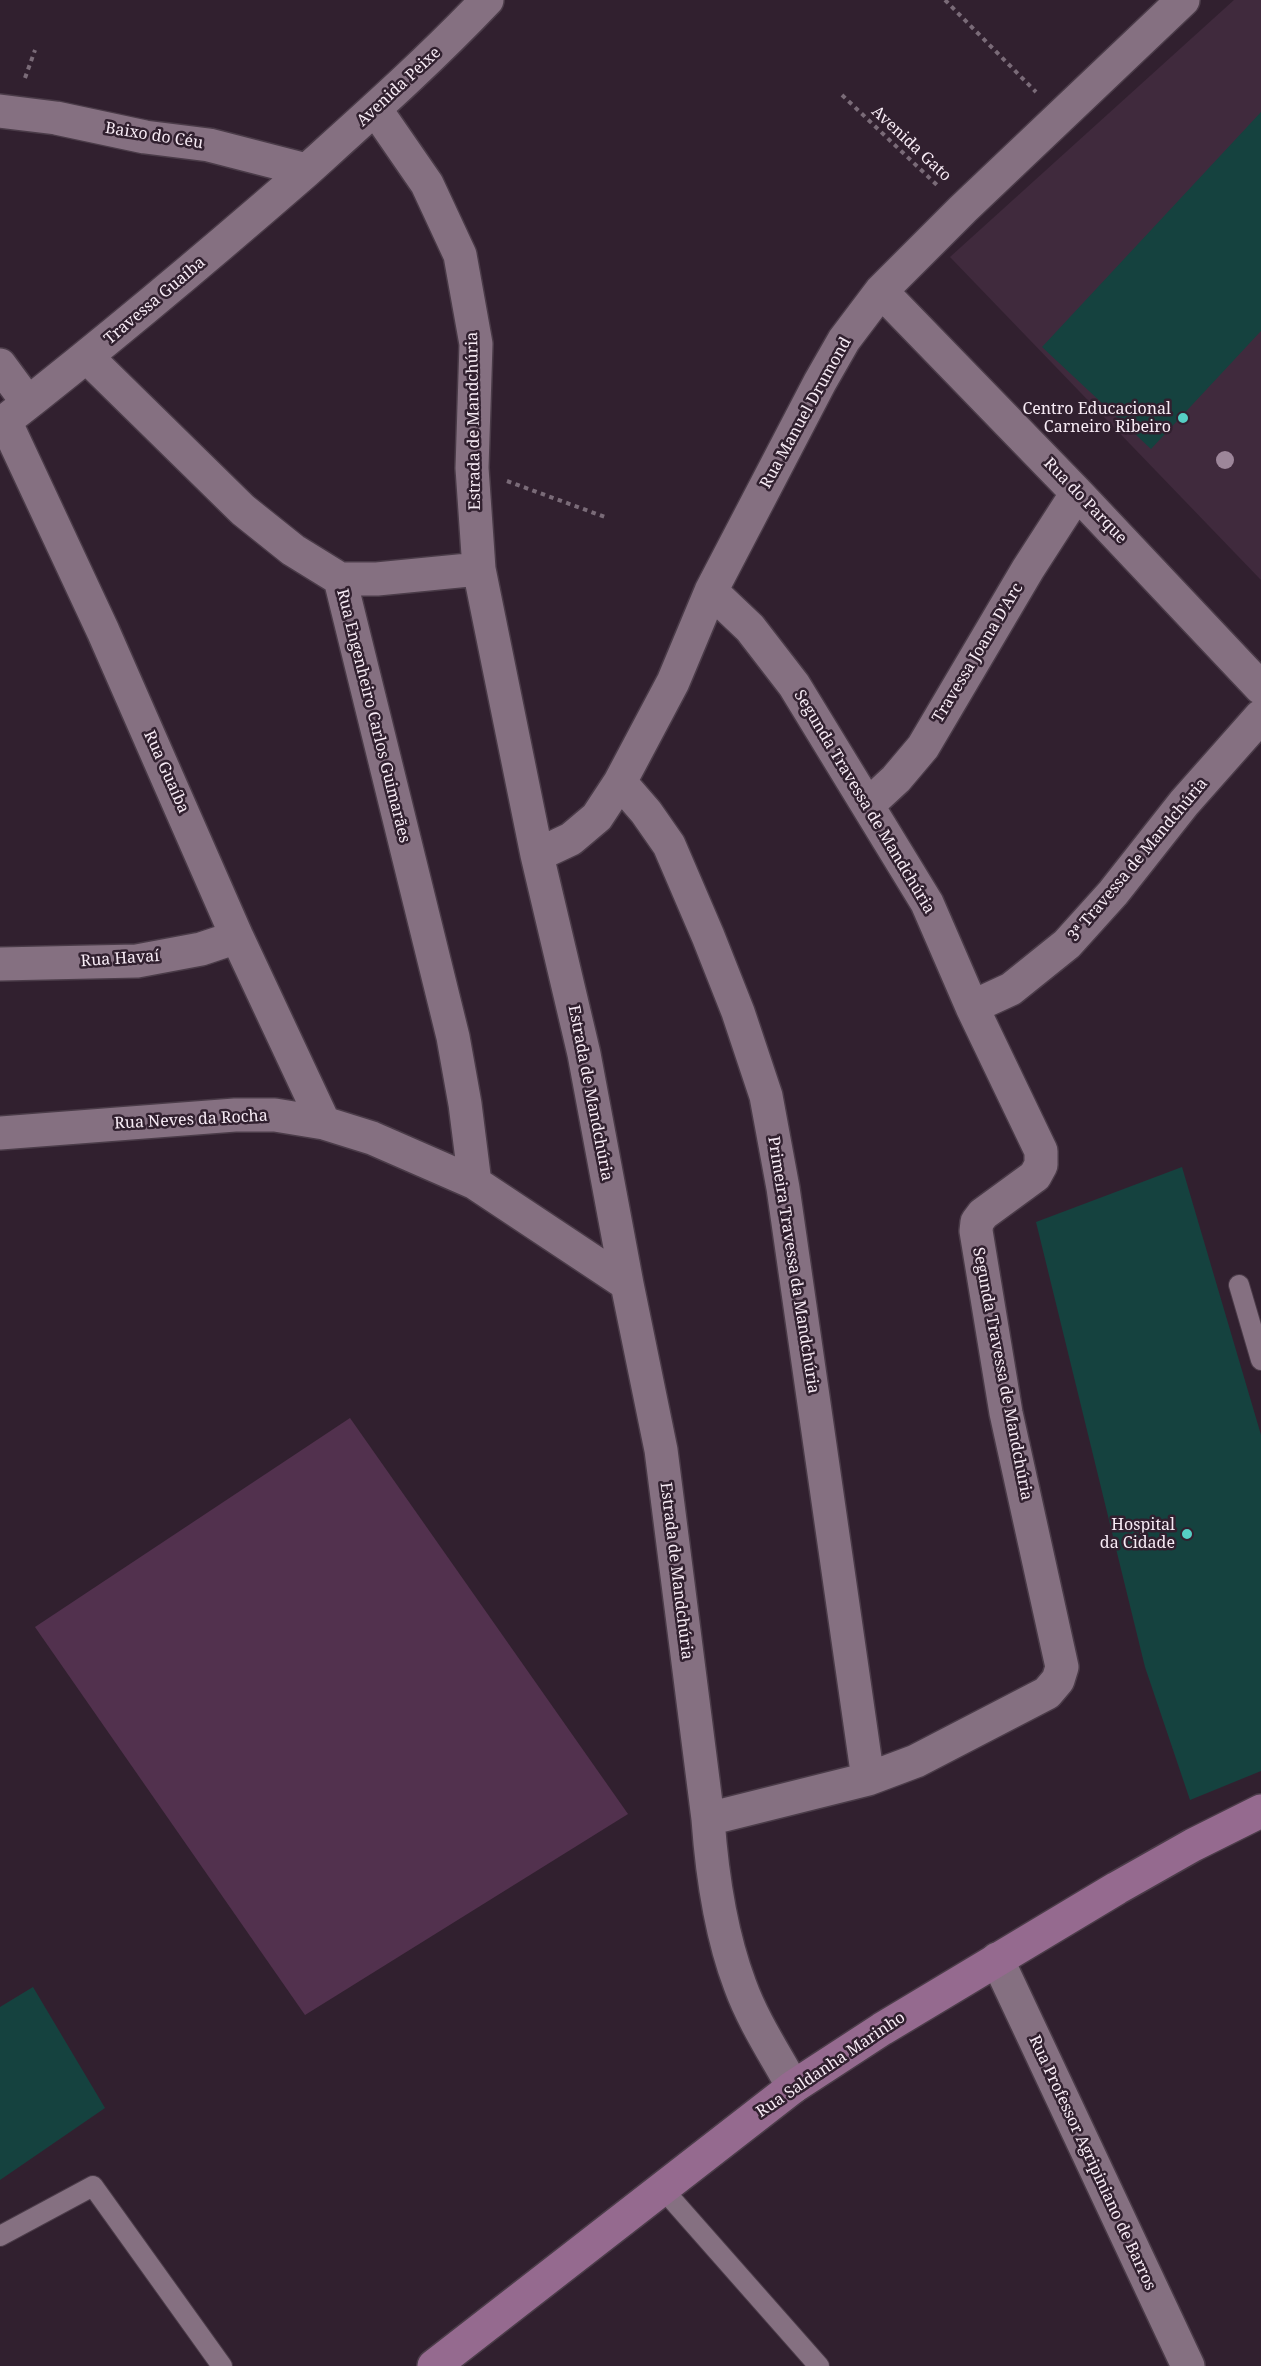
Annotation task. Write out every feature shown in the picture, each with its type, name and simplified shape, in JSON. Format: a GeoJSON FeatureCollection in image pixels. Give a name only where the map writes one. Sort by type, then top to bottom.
{"type":"FeatureCollection","features":[{"type":"Feature","properties":{"kind":"main road","name":"Rua Saldanha Marinho"},"geometry":{"type":"LineString","coordinates":[[434,2366],[793,2087],[882,2029],[997,1959],[1193,1845],[1261,1812]]}},
{"type":"Feature","properties":{"kind":"street","name":"Avenida Peixe"},"geometry":{"type":"LineString","coordinates":[[306,170],[376,110],[440,50],[487,0]]}},
{"type":"Feature","properties":{"kind":"street","name":"Rua Manuel Drumond"},"geometry":{"type":"LineString","coordinates":[[537,855],[571,839],[597,817],[620,782],[673,682],[711,591],[820,382],[844,340],[880,291],[1183,0]]}},
{"type":"Feature","properties":{"kind":"street","name":"Estrada de Mandchúria"},"geometry":{"type":"LineString","coordinates":[[376,110],[427,184],[460,255],[476,344],[472,468],[479,569],[537,855],[584,1054],[661,1450],[708,1819],[712,1872],[723,1926],[740,1986],[793,2087]]}},
{"type":"Feature","properties":{"kind":"street","name":"Baixo do Céu"},"geometry":{"type":"LineString","coordinates":[[0,111],[56,118],[145,137],[209,145],[306,170]]}},
{"type":"Feature","properties":{"kind":"street","name":"Travessa Guaíba"},"geometry":{"type":"LineString","coordinates":[[11,416],[167,292],[306,170]]}},
{"type":"Feature","properties":{"kind":"street","name":"Rua do Parque"},"geometry":{"type":"LineString","coordinates":[[880,291],[1077,492],[1261,688]]}},
{"type":"Feature","properties":{"kind":"street","name":"Rua Engenheiro Carlos Guimarães"},"geometry":{"type":"LineString","coordinates":[[87,357],[243,510],[293,550],[340,579],[453,1037],[465,1104],[475,1183]]}},
{"type":"Feature","properties":{"kind":"street","name":"Rua Guaíba"},"geometry":{"type":"LineString","coordinates":[[0,365],[11,416],[237,937],[324,1123]]}},
{"type":"Feature","properties":{"kind":"street","name":"Travessa Joana D'Arc"},"geometry":{"type":"LineString","coordinates":[[868,805],[896,779],[922,747],[1028,569],[1077,492]]}},
{"type":"Feature","properties":{"kind":"street"},"geometry":{"type":"LineString","coordinates":[[340,579],[377,579],[479,569]]}},
{"type":"Feature","properties":{"kind":"street","name":"Segunda Travessa de Mandchúria"},"geometry":{"type":"LineString","coordinates":[[708,1819],[868,1779],[916,1761],[1047,1693],[1058,1680],[1062,1667],[1006,1413],[976,1231],[977,1222],[983,1214],[1026,1185],[1035,1176],[1041,1165],[1041,1151],[972,1007],[927,903],[794,684],[750,628],[711,591]]}},
{"type":"Feature","properties":{"kind":"street","name":"3ª Travessa de Mandchúria"},"geometry":{"type":"LineString","coordinates":[[972,1007],[1011,989],[1067,944],[1113,893],[1184,803],[1261,716]]}},
{"type":"Feature","properties":{"kind":"street","name":"Primeira Travessa da Mandchúria"},"geometry":{"type":"LineString","coordinates":[[620,782],[646,812],[669,845],[738,1012],[766,1096],[783,1188],[868,1779]]}},
{"type":"Feature","properties":{"kind":"street","name":"Rua Havaí"},"geometry":{"type":"LineString","coordinates":[[0,964],[137,961],[201,949],[237,937]]}},
{"type":"Feature","properties":{"kind":"street","name":"Rua Neves da Rocha"},"geometry":{"type":"LineString","coordinates":[[0,1133],[235,1114],[275,1115],[324,1123],[372,1138],[475,1183],[627,1284]]}},
{"type":"Feature","properties":{"kind":"street","name":"Rua Professor Agripiniano de Barros"},"geometry":{"type":"LineString","coordinates":[[997,1959],[1188,2366]]}},
{"type":"Feature","properties":{"kind":"lane"},"geometry":{"type":"LineString","coordinates":[[1239,1285],[1261,1360]]}},
{"type":"Feature","properties":{"kind":"lane"},"geometry":{"type":"LineString","coordinates":[[0,2236],[93,2186],[222,2366]]}},
{"type":"Feature","properties":{"kind":"lane"},"geometry":{"type":"LineString","coordinates":[[662,2188],[819,2366]]}},
{"type":"Feature","properties":{"kind":"path"},"geometry":{"type":"LineString","coordinates":[[945,0],[1060,116]]}},
{"type":"Feature","properties":{"kind":"path","name":"Avenida Gato"},"geometry":{"type":"LineString","coordinates":[[842,95],[963,209]]}},
{"type":"Feature","properties":{"kind":"path"},"geometry":{"type":"LineString","coordinates":[[472,468],[606,517]]}},
{"type":"Feature","properties":{"kind":"shaded area","name":"Centro Educacional Carneiro Ribeiro"},"geometry":{"type":"Polygon","coordinates":[[[1234,0],[1261,0],[1261,580],[950,257],[1234,0]]]}},
{"type":"Feature","properties":{"kind":"shaded area"},"geometry":{"type":"Polygon","coordinates":[[[350,1418],[628,1814],[305,2015],[35,1627],[350,1418]]]}},
{"type":"Feature","properties":{"kind":"building"},"geometry":{"type":"Polygon","coordinates":[[[1261,112],[1261,331],[1151,449],[1042,347],[1261,112]]]}},
{"type":"Feature","properties":{"kind":"building","name":"Hospital da Cidade"},"geometry":{"type":"Polygon","coordinates":[[[1182,1167],[1261,1435],[1261,1771],[1190,1800],[1145,1667],[1036,1222],[1182,1167]]]}},
{"type":"Feature","properties":{"kind":"building"},"geometry":{"type":"Polygon","coordinates":[[[33,1987],[105,2108],[0,2180],[0,2007],[33,1987]]]}},
{"type":"Feature","properties":{"kind":"place","name":"Centro Educacional Carneiro Ribeiro"},"geometry":{"type":"Point","coordinates":[1183,418]}},
{"type":"Feature","properties":{"kind":"place","name":"Hospital da Cidade"},"geometry":{"type":"Point","coordinates":[1187,1534]}}]}
